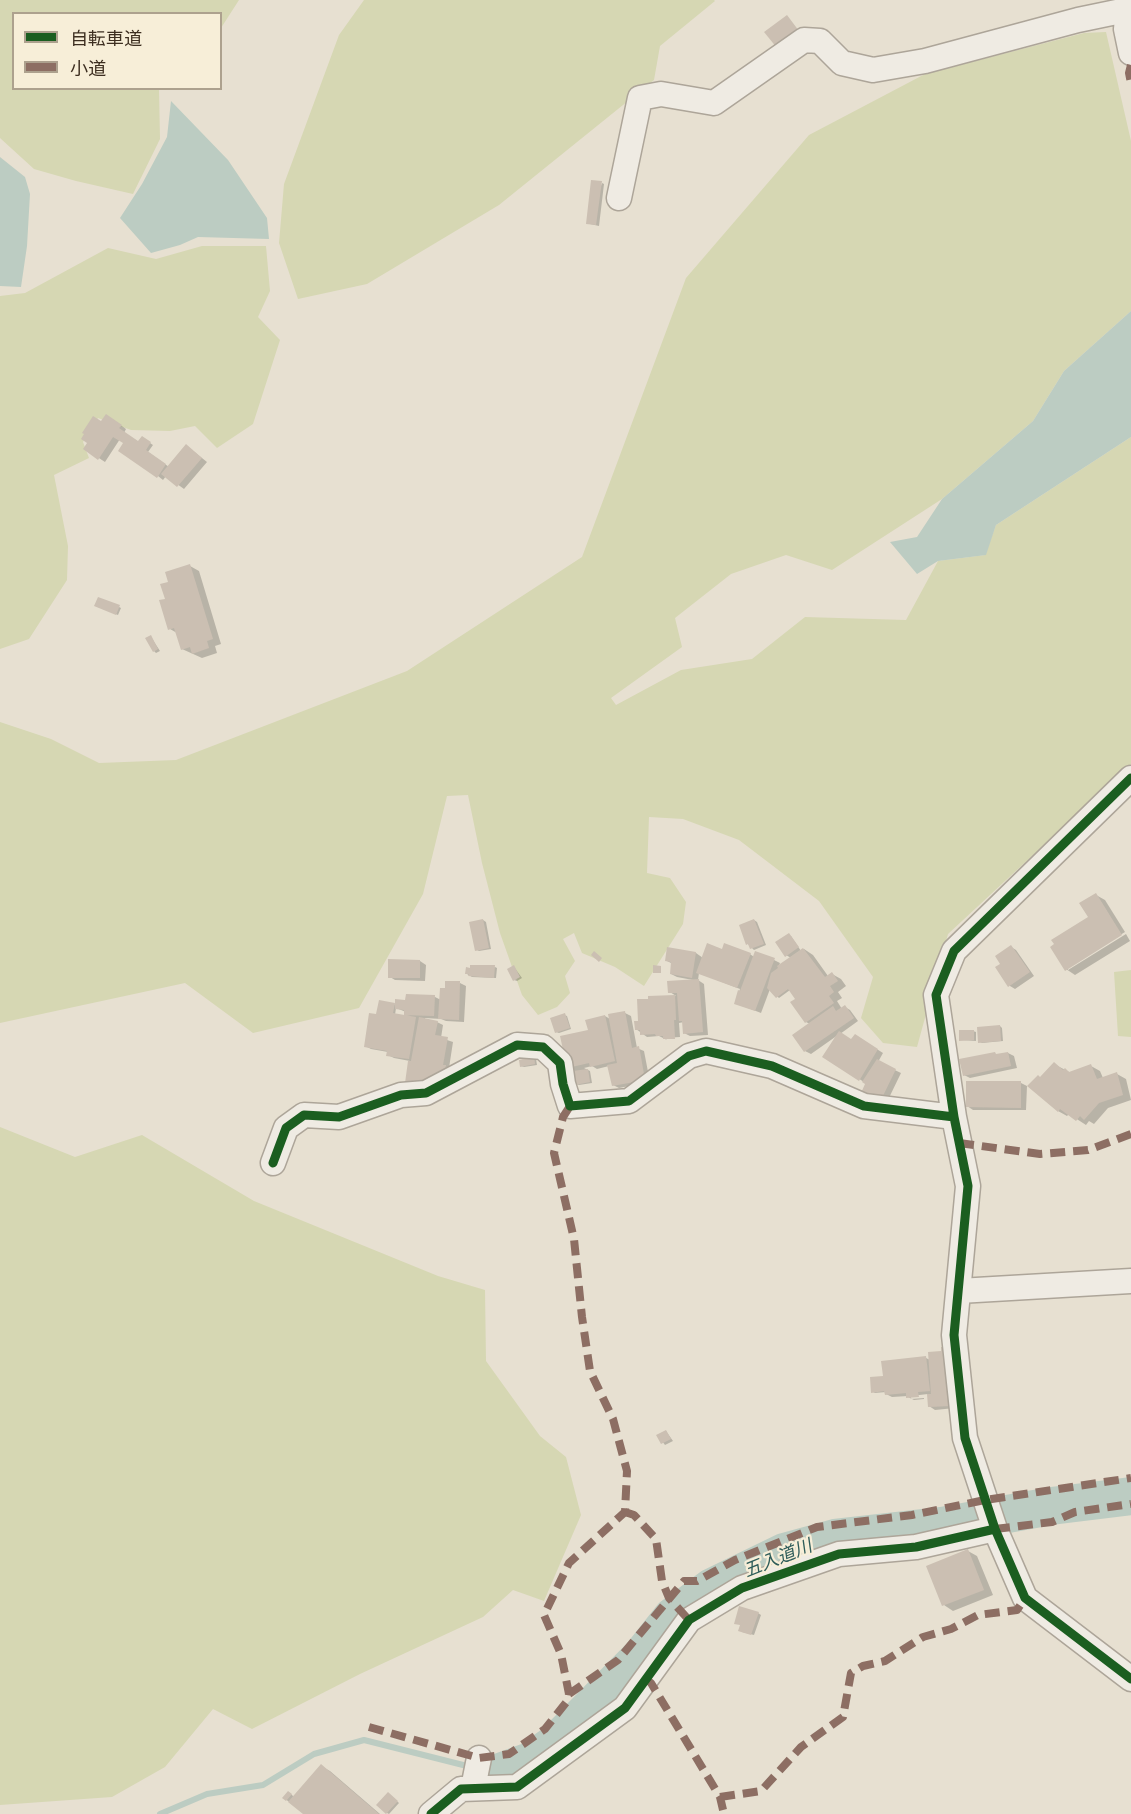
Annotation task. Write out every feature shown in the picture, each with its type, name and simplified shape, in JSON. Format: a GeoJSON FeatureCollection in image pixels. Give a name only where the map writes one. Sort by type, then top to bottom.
{"type":"FeatureCollection","features":[{"type":"Feature","properties":{"kind":"street"},"geometry":{"type":"LineString","coordinates":[[619,198],[640,98],[661,94],[714,103],[804,40],[820,41],[842,63],[873,70],[925,61],[1078,20],[1130,9],[1126,29],[1131,53]]}},
{"type":"Feature","properties":{"kind":"street"},"geometry":{"type":"LineString","coordinates":[[1131,777],[954,951],[936,994],[954,1117],[968,1186],[954,1335],[965,1438],[995,1529],[1025,1598],[1131,1679]]}},
{"type":"Feature","properties":{"kind":"street"},"geometry":{"type":"LineString","coordinates":[[273,1163],[286,1128],[304,1115],[339,1117],[400,1095],[426,1093],[517,1045],[543,1047],[560,1062],[563,1084],[570,1106],[629,1101],[689,1056],[705,1051],[772,1066],[864,1106],[954,1117]]}},
{"type":"Feature","properties":{"kind":"street"},"geometry":{"type":"LineString","coordinates":[[959,1291],[1131,1281]]}},
{"type":"Feature","properties":{"kind":"street"},"geometry":{"type":"LineString","coordinates":[[431,1814],[461,1789],[517,1787],[625,1708],[689,1620],[742,1588],[839,1554],[916,1547],[995,1529]]}},
{"type":"Feature","properties":{"kind":"street"},"geometry":{"type":"LineString","coordinates":[[473,1788],[479,1758]]}},
{"type":"Feature","properties":{"kind":"green space"},"geometry":{"type":"Polygon","coordinates":[[[0,0],[239,0],[222,26],[222,12],[12,12],[12,90],[159,90],[160,139],[133,194],[34,169],[0,138],[0,0]]]}},
{"type":"Feature","properties":{"kind":"green space"},"geometry":{"type":"Polygon","coordinates":[[[364,0],[715,1],[660,46],[654,80],[499,205],[367,284],[298,299],[279,243],[284,184],[339,35],[364,0]]]}},
{"type":"Feature","properties":{"kind":"green space"},"geometry":{"type":"Polygon","coordinates":[[[1106,32],[1131,141],[1131,311],[1064,371],[1033,421],[942,499],[832,570],[786,555],[731,574],[675,618],[682,647],[611,698],[616,705],[681,670],[752,659],[805,617],[906,620],[938,561],[985,555],[996,525],[1131,437],[1131,764],[948,934],[917,1047],[883,1043],[861,1018],[873,977],[819,901],[739,840],[683,819],[649,817],[647,873],[670,878],[686,902],[683,924],[644,986],[615,967],[582,953],[574,933],[563,939],[575,961],[565,976],[570,993],[557,1007],[538,1015],[522,995],[500,933],[468,795],[447,796],[423,894],[359,1008],[253,1033],[185,983],[0,1023],[0,722],[51,739],[99,763],[176,760],[407,671],[582,557],[686,278],[809,135],[925,74],[1084,33],[1106,32]]]}},
{"type":"Feature","properties":{"kind":"green space"},"geometry":{"type":"Polygon","coordinates":[[[202,246],[266,246],[270,291],[258,317],[280,340],[253,424],[217,448],[195,426],[170,431],[131,430],[98,418],[83,442],[89,458],[54,475],[68,546],[67,580],[29,639],[0,649],[0,296],[25,293],[108,248],[156,259],[202,246]]]}},
{"type":"Feature","properties":{"kind":"green space"},"geometry":{"type":"Polygon","coordinates":[[[1131,970],[1131,1037],[1118,1036],[1114,972],[1131,970]]]}},
{"type":"Feature","properties":{"kind":"green space"},"geometry":{"type":"Polygon","coordinates":[[[0,1127],[75,1157],[142,1135],[254,1201],[438,1276],[485,1290],[486,1361],[540,1436],[566,1457],[581,1515],[544,1601],[513,1590],[483,1617],[360,1674],[252,1729],[213,1709],[165,1767],[112,1797],[0,1805],[0,1127]]]}},
{"type":"Feature","properties":{"kind":"shaded area"},"geometry":{"type":"Polygon","coordinates":[[[171,101],[228,160],[267,218],[269,239],[198,237],[151,253],[120,218],[142,184],[167,137],[171,101]]]}},
{"type":"Feature","properties":{"kind":"shaded area"},"geometry":{"type":"Polygon","coordinates":[[[0,157],[25,177],[30,194],[27,246],[21,287],[0,286],[0,157]]]}},
{"type":"Feature","properties":{"kind":"shaded area"},"geometry":{"type":"Polygon","coordinates":[[[1131,311],[1131,437],[996,525],[986,555],[938,561],[917,574],[890,542],[917,537],[942,499],[1033,421],[1064,371],[1131,311]]]}},
{"type":"Feature","properties":{"kind":"building"},"geometry":{"type":"Polygon","coordinates":[[[787,15],[799,31],[777,48],[764,32],[787,15]]]}},
{"type":"Feature","properties":{"kind":"building"},"geometry":{"type":"Polygon","coordinates":[[[591,180],[602,181],[596,225],[586,224],[591,180]]]}},
{"type":"Feature","properties":{"kind":"building"},"geometry":{"type":"Polygon","coordinates":[[[106,414],[122,425],[119,428],[138,441],[142,436],[151,442],[146,450],[166,464],[157,478],[118,451],[123,443],[113,437],[98,460],[83,449],[87,443],[81,439],[84,434],[82,433],[93,416],[101,421],[106,414]]]}},
{"type":"Feature","properties":{"kind":"building"},"geometry":{"type":"Polygon","coordinates":[[[186,444],[202,458],[177,487],[161,474],[186,444]]]}},
{"type":"Feature","properties":{"kind":"building"},"geometry":{"type":"Polygon","coordinates":[[[190,564],[213,639],[207,641],[209,648],[192,654],[190,647],[181,650],[174,628],[168,630],[159,600],[165,599],[160,584],[168,582],[165,572],[190,564]]]}},
{"type":"Feature","properties":{"kind":"building"},"geometry":{"type":"Polygon","coordinates":[[[98,597],[120,605],[116,615],[94,606],[98,597]]]}},
{"type":"Feature","properties":{"kind":"building"},"geometry":{"type":"Polygon","coordinates":[[[151,635],[158,649],[153,652],[145,638],[151,635]]]}},
{"type":"Feature","properties":{"kind":"building"},"geometry":{"type":"Polygon","coordinates":[[[1096,893],[1122,935],[1065,971],[1050,947],[1054,944],[1051,940],[1088,917],[1079,903],[1096,893]]]}},
{"type":"Feature","properties":{"kind":"building"},"geometry":{"type":"Polygon","coordinates":[[[483,919],[489,948],[475,951],[469,922],[483,919]]]}},
{"type":"Feature","properties":{"kind":"building"},"geometry":{"type":"Polygon","coordinates":[[[754,919],[764,944],[750,949],[748,944],[746,945],[739,925],[754,919]]]}},
{"type":"Feature","properties":{"kind":"building"},"geometry":{"type":"Polygon","coordinates":[[[789,933],[799,947],[785,957],[775,942],[789,933]]]}},
{"type":"Feature","properties":{"kind":"building"},"geometry":{"type":"Polygon","coordinates":[[[707,943],[722,949],[724,943],[751,953],[737,988],[696,973],[707,943]]]}},
{"type":"Feature","properties":{"kind":"building"},"geometry":{"type":"Polygon","coordinates":[[[1011,945],[1030,972],[1008,987],[995,967],[1000,964],[995,956],[1011,945]]]}},
{"type":"Feature","properties":{"kind":"building"},"geometry":{"type":"Polygon","coordinates":[[[667,947],[696,952],[692,978],[670,974],[671,962],[665,961],[667,947]]]}},
{"type":"Feature","properties":{"kind":"building"},"geometry":{"type":"Polygon","coordinates":[[[803,948],[825,977],[832,972],[838,981],[830,986],[834,992],[829,996],[834,1003],[805,1023],[790,1002],[795,999],[788,989],[776,998],[767,988],[771,973],[778,968],[777,966],[803,948]]]}},
{"type":"Feature","properties":{"kind":"building"},"geometry":{"type":"Polygon","coordinates":[[[594,951],[602,958],[599,962],[591,955],[594,951]]]}},
{"type":"Feature","properties":{"kind":"building"},"geometry":{"type":"Polygon","coordinates":[[[755,951],[775,958],[755,1011],[734,1004],[755,951]]]}},
{"type":"Feature","properties":{"kind":"building"},"geometry":{"type":"Polygon","coordinates":[[[388,959],[420,960],[420,978],[388,978],[388,959]]]}},
{"type":"Feature","properties":{"kind":"building"},"geometry":{"type":"Polygon","coordinates":[[[470,965],[495,965],[494,978],[468,976],[469,974],[465,974],[466,967],[470,968],[470,965]]]}},
{"type":"Feature","properties":{"kind":"building"},"geometry":{"type":"Polygon","coordinates":[[[514,965],[520,977],[513,981],[507,969],[514,965]]]}},
{"type":"Feature","properties":{"kind":"building"},"geometry":{"type":"Polygon","coordinates":[[[653,965],[661,966],[661,973],[653,973],[653,965]]]}},
{"type":"Feature","properties":{"kind":"building"},"geometry":{"type":"Polygon","coordinates":[[[699,979],[703,1032],[683,1034],[682,1021],[679,1021],[677,993],[668,993],[667,981],[699,979]]]}},
{"type":"Feature","properties":{"kind":"building"},"geometry":{"type":"Polygon","coordinates":[[[445,981],[460,981],[459,1020],[438,1019],[440,988],[445,988],[445,981]]]}},
{"type":"Feature","properties":{"kind":"building"},"geometry":{"type":"Polygon","coordinates":[[[406,994],[435,995],[434,1016],[404,1015],[404,1010],[395,1009],[395,999],[405,1000],[406,994]]]}},
{"type":"Feature","properties":{"kind":"building"},"geometry":{"type":"Polygon","coordinates":[[[675,995],[675,1039],[663,1039],[663,1036],[655,1034],[640,1035],[640,1030],[635,1030],[634,1021],[638,1021],[637,999],[648,999],[648,996],[675,995]]]}},
{"type":"Feature","properties":{"kind":"building"},"geometry":{"type":"Polygon","coordinates":[[[379,1000],[395,1003],[393,1013],[416,1017],[409,1059],[386,1056],[387,1051],[364,1047],[369,1013],[376,1014],[379,1000]]]}},
{"type":"Feature","properties":{"kind":"building"},"geometry":{"type":"Polygon","coordinates":[[[845,1005],[854,1018],[804,1052],[792,1035],[833,1006],[836,1011],[845,1005]]]}},
{"type":"Feature","properties":{"kind":"building"},"geometry":{"type":"Polygon","coordinates":[[[625,1011],[632,1048],[639,1046],[645,1080],[612,1086],[607,1065],[617,1063],[608,1014],[625,1011]]]}},
{"type":"Feature","properties":{"kind":"building"},"geometry":{"type":"Polygon","coordinates":[[[565,1013],[570,1028],[555,1033],[550,1018],[565,1013]]]}},
{"type":"Feature","properties":{"kind":"building"},"geometry":{"type":"Polygon","coordinates":[[[605,1015],[615,1061],[590,1067],[589,1063],[567,1068],[560,1036],[588,1030],[585,1020],[605,1015]]]}},
{"type":"Feature","properties":{"kind":"building"},"geometry":{"type":"Polygon","coordinates":[[[419,1017],[438,1021],[435,1035],[448,1037],[443,1065],[446,1065],[443,1081],[428,1078],[427,1086],[405,1083],[419,1017]]]}},
{"type":"Feature","properties":{"kind":"building"},"geometry":{"type":"Polygon","coordinates":[[[1000,1025],[1001,1041],[978,1043],[977,1027],[1000,1025]]]}},
{"type":"Feature","properties":{"kind":"building"},"geometry":{"type":"Polygon","coordinates":[[[959,1030],[974,1030],[974,1040],[959,1041],[959,1030]]]}},
{"type":"Feature","properties":{"kind":"building"},"geometry":{"type":"Polygon","coordinates":[[[839,1031],[851,1039],[855,1034],[878,1049],[859,1081],[822,1057],[839,1031]]]}},
{"type":"Feature","properties":{"kind":"building"},"geometry":{"type":"Polygon","coordinates":[[[995,1052],[996,1054],[1008,1052],[1011,1066],[963,1076],[959,1059],[995,1052]]]}},
{"type":"Feature","properties":{"kind":"building"},"geometry":{"type":"Polygon","coordinates":[[[534,1056],[535,1064],[520,1067],[519,1060],[534,1056]]]}},
{"type":"Feature","properties":{"kind":"building"},"geometry":{"type":"Polygon","coordinates":[[[877,1059],[896,1069],[880,1102],[861,1093],[865,1084],[862,1082],[877,1059]]]}},
{"type":"Feature","properties":{"kind":"building"},"geometry":{"type":"Polygon","coordinates":[[[1054,1062],[1069,1072],[1091,1064],[1097,1079],[1117,1072],[1123,1095],[1099,1103],[1084,1120],[1080,1116],[1076,1121],[1060,1109],[1058,1112],[1027,1086],[1038,1075],[1040,1077],[1054,1062]]]}},
{"type":"Feature","properties":{"kind":"building"},"geometry":{"type":"Polygon","coordinates":[[[588,1069],[590,1082],[575,1085],[573,1071],[588,1069]]]}},
{"type":"Feature","properties":{"kind":"building"},"geometry":{"type":"Polygon","coordinates":[[[966,1081],[1021,1081],[1021,1108],[966,1107],[966,1081]]]}},
{"type":"Feature","properties":{"kind":"building"},"geometry":{"type":"Polygon","coordinates":[[[941,1347],[946,1347],[950,1406],[928,1407],[927,1394],[931,1394],[928,1352],[941,1351],[941,1347]]]}},
{"type":"Feature","properties":{"kind":"building"},"geometry":{"type":"Polygon","coordinates":[[[926,1356],[930,1391],[918,1392],[919,1397],[906,1398],[906,1393],[885,1395],[884,1391],[871,1393],[870,1377],[883,1376],[881,1361],[926,1356]]]}},
{"type":"Feature","properties":{"kind":"building"},"geometry":{"type":"Polygon","coordinates":[[[666,1430],[671,1439],[661,1444],[656,1435],[666,1430]]]}},
{"type":"Feature","properties":{"kind":"building"},"geometry":{"type":"Polygon","coordinates":[[[968,1549],[984,1590],[942,1606],[926,1566],[968,1549]]]}},
{"type":"Feature","properties":{"kind":"building"},"geometry":{"type":"Polygon","coordinates":[[[739,1606],[759,1612],[751,1635],[738,1631],[740,1625],[734,1624],[739,1606]]]}},
{"type":"Feature","properties":{"kind":"building"},"geometry":{"type":"Polygon","coordinates":[[[321,1764],[379,1814],[303,1814],[288,1802],[321,1764]]]}},
{"type":"Feature","properties":{"kind":"building"},"geometry":{"type":"Polygon","coordinates":[[[288,1791],[292,1794],[286,1801],[282,1798],[288,1791]]]}},
{"type":"Feature","properties":{"kind":"building"},"geometry":{"type":"Polygon","coordinates":[[[388,1792],[398,1801],[386,1814],[376,1805],[388,1792]]]}},
{"type":"Feature","properties":{"kind":"waterway","name":"五入道川"},"geometry":{"type":"LineString","coordinates":[[497,1773],[530,1761],[554,1744],[641,1656],[672,1617],[712,1587],[784,1552],[835,1538],[942,1526],[1051,1506],[1131,1496]]}},
{"type":"Feature","properties":{"kind":"waterway"},"geometry":{"type":"LineString","coordinates":[[160,1814],[207,1794],[263,1785],[314,1754],[364,1740],[471,1767]]}},
{"type":"Feature","properties":{"kind":"waterway"},"geometry":{"type":"LineString","coordinates":[[481,1769],[497,1773]]}},
{"type":"Feature","properties":{"kind":"marked path"},"geometry":{"type":"LineString","coordinates":[[1131,65],[1129,73],[1131,83]]}},
{"type":"Feature","properties":{"kind":"marked path"},"geometry":{"type":"LineString","coordinates":[[369,1727],[479,1758],[509,1754],[545,1729],[568,1700],[569,1694],[561,1654],[544,1615],[569,1563],[625,1512],[627,1471],[613,1419],[590,1371],[574,1239],[554,1153],[563,1117],[570,1106]]}},
{"type":"Feature","properties":{"kind":"marked path"},"geometry":{"type":"LineString","coordinates":[[959,1143],[1040,1154],[1088,1150],[1131,1134]]}},
{"type":"Feature","properties":{"kind":"marked path"},"geometry":{"type":"LineString","coordinates":[[569,1694],[618,1660],[684,1581],[697,1581],[735,1560],[817,1527],[912,1515],[985,1500],[1131,1478]]}},
{"type":"Feature","properties":{"kind":"marked path"},"geometry":{"type":"LineString","coordinates":[[995,1529],[1052,1522],[1075,1512],[1131,1504]]}},
{"type":"Feature","properties":{"kind":"marked path"},"geometry":{"type":"LineString","coordinates":[[625,1512],[634,1515],[656,1539],[662,1581],[669,1598],[689,1620]]}},
{"type":"Feature","properties":{"kind":"marked path"},"geometry":{"type":"LineString","coordinates":[[720,1797],[761,1791],[801,1747],[843,1717],[851,1673],[863,1666],[885,1661],[923,1637],[951,1629],[978,1615],[1017,1610],[1025,1598]]}},
{"type":"Feature","properties":{"kind":"marked path"},"geometry":{"type":"LineString","coordinates":[[646,1679],[651,1683],[720,1797],[724,1814]]}},
{"type":"Feature","properties":{"kind":"cycle path"},"geometry":{"type":"LineString","coordinates":[[1131,778],[954,951],[936,995],[954,1117],[968,1186],[954,1335],[965,1438],[995,1529],[1025,1598],[1131,1679]]}},
{"type":"Feature","properties":{"kind":"cycle path"},"geometry":{"type":"LineString","coordinates":[[273,1163],[286,1128],[304,1115],[339,1117],[401,1095],[426,1093],[517,1045],[543,1047],[560,1063],[563,1084],[570,1106],[629,1101],[689,1056],[706,1051],[772,1066],[864,1106],[954,1117]]}},
{"type":"Feature","properties":{"kind":"cycle path"},"geometry":{"type":"LineString","coordinates":[[431,1814],[461,1789],[517,1787],[625,1708],[689,1620],[742,1588],[839,1554],[916,1547],[995,1529]]}}]}
